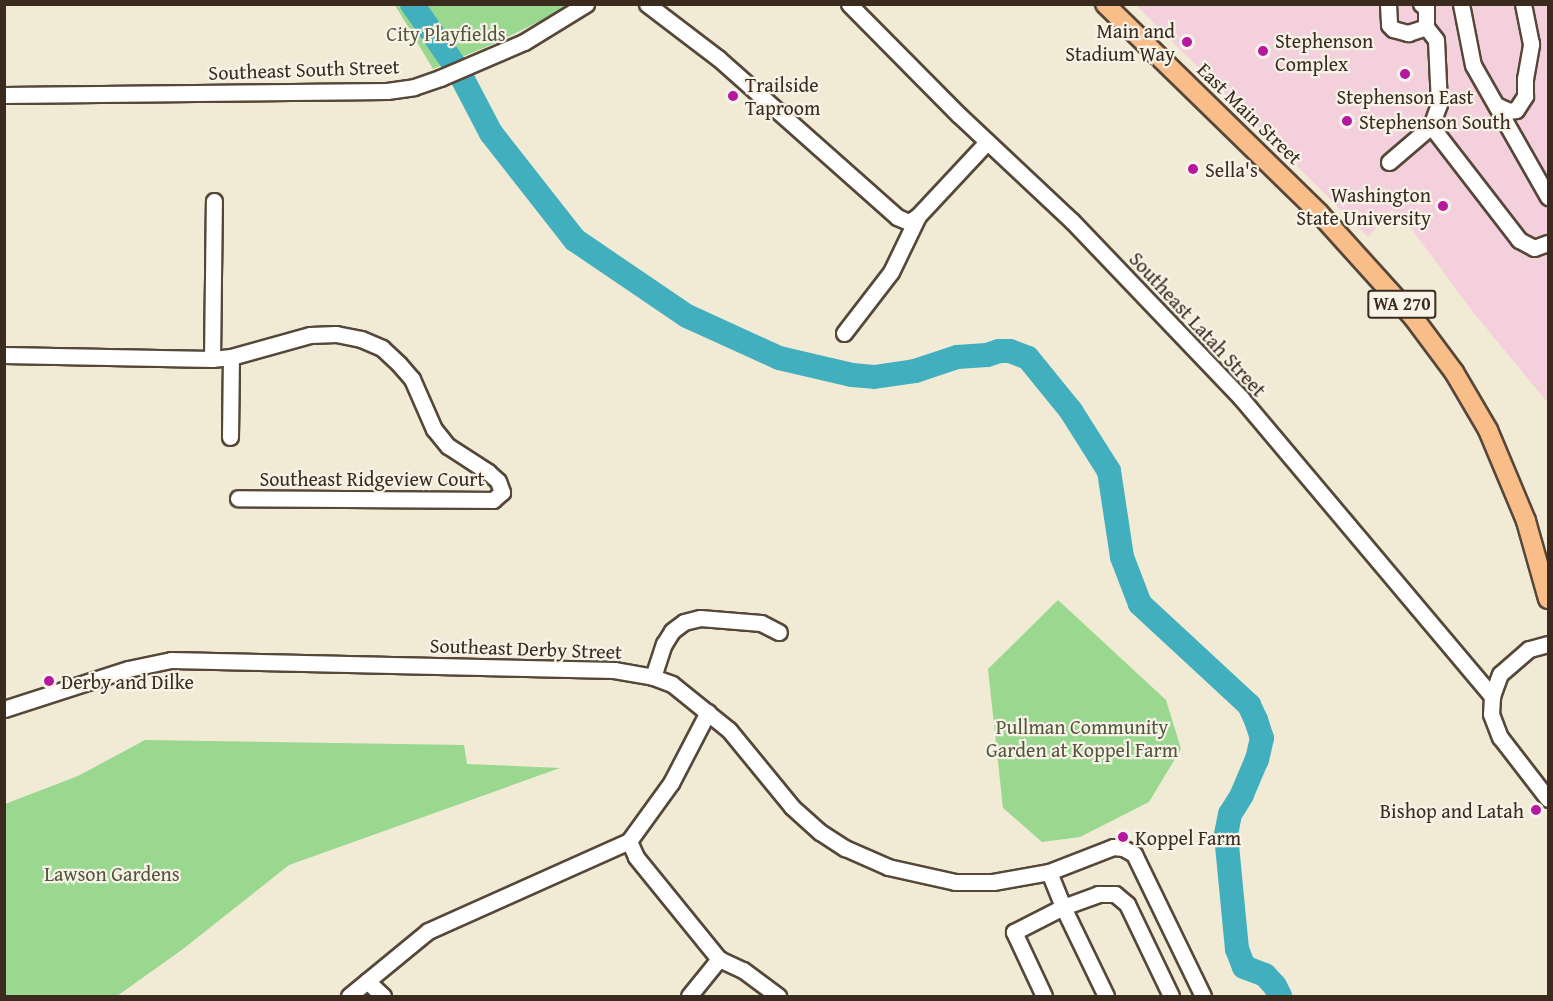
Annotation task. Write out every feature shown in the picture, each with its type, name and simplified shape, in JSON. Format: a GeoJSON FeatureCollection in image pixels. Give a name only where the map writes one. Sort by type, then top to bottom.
{"type":"FeatureCollection","features":[{"type":"Feature","properties":{"kind":"main road","name":"East Main Street"},"geometry":{"type":"LineString","coordinates":[[1105,4],[1319,213],[1413,317],[1454,372],[1488,430],[1522,511],[1548,599]]}},
{"type":"Feature","properties":{"kind":"main road"},"geometry":{"type":"LineString","coordinates":[[1121,4],[1130,27]]}},
{"type":"Feature","properties":{"kind":"street","name":"Southeast South Street"},"geometry":{"type":"LineString","coordinates":[[4,94],[387,91],[414,87],[524,42],[586,4]]}},
{"type":"Feature","properties":{"kind":"street"},"geometry":{"type":"LineString","coordinates":[[647,4],[718,58],[897,218],[909,222],[918,216],[987,142]]}},
{"type":"Feature","properties":{"kind":"street","name":"Southeast Latah Street"},"geometry":{"type":"LineString","coordinates":[[849,4],[987,142],[1072,221],[1241,398],[1492,696]]}},
{"type":"Feature","properties":{"kind":"street"},"geometry":{"type":"LineString","coordinates":[[1388,4],[1389,25],[1393,29],[1408,33],[1426,27]]}},
{"type":"Feature","properties":{"kind":"street"},"geometry":{"type":"LineString","coordinates":[[1389,162],[1431,126],[1439,104],[1436,40],[1426,27],[1426,7],[1420,4]]}},
{"type":"Feature","properties":{"kind":"street"},"geometry":{"type":"LineString","coordinates":[[1461,4],[1473,65],[1548,197]]}},
{"type":"Feature","properties":{"kind":"street"},"geometry":{"type":"LineString","coordinates":[[1510,130],[1527,88],[1525,79],[1531,44],[1522,4]]}},
{"type":"Feature","properties":{"kind":"street"},"geometry":{"type":"LineString","coordinates":[[1496,105],[1509,111],[1516,110],[1522,104]]}},
{"type":"Feature","properties":{"kind":"street"},"geometry":{"type":"LineString","coordinates":[[1431,126],[1519,240],[1534,248],[1548,243]]}},
{"type":"Feature","properties":{"kind":"street"},"geometry":{"type":"LineString","coordinates":[[212,359],[214,201]]}},
{"type":"Feature","properties":{"kind":"street"},"geometry":{"type":"LineString","coordinates":[[844,333],[891,272],[918,216]]}},
{"type":"Feature","properties":{"kind":"street","name":"Southeast Ridgeview Court"},"geometry":{"type":"LineString","coordinates":[[4,355],[212,359],[231,357],[310,335],[336,334],[361,339],[382,348],[412,380],[434,429],[448,446],[488,472],[498,482],[502,492],[493,500],[238,498]]}},
{"type":"Feature","properties":{"kind":"street"},"geometry":{"type":"LineString","coordinates":[[230,437],[231,357]]}},
{"type":"Feature","properties":{"kind":"street"},"geometry":{"type":"LineString","coordinates":[[653,676],[664,644],[672,631],[684,622],[700,618],[761,623],[779,632]]}},
{"type":"Feature","properties":{"kind":"street"},"geometry":{"type":"LineString","coordinates":[[1548,644],[1529,649],[1513,660],[1500,674],[1492,696],[1491,714],[1496,731],[1548,799]]}},
{"type":"Feature","properties":{"kind":"street","name":"Southeast Derby Street"},"geometry":{"type":"LineString","coordinates":[[4,709],[128,669],[171,660],[614,669],[653,676],[672,684],[729,729],[792,807],[820,832],[865,858],[911,874],[955,882],[1016,880],[1049,872],[1113,847],[1123,848],[1134,854],[1141,864],[1203,996]]}},
{"type":"Feature","properties":{"kind":"street"},"geometry":{"type":"LineString","coordinates":[[349,996],[428,931],[629,841],[671,783],[708,712]]}},
{"type":"Feature","properties":{"kind":"street"},"geometry":{"type":"LineString","coordinates":[[629,841],[636,857],[718,959],[743,970],[778,996]]}},
{"type":"Feature","properties":{"kind":"street"},"geometry":{"type":"LineString","coordinates":[[1049,872],[1063,907],[1106,996]]}},
{"type":"Feature","properties":{"kind":"street"},"geometry":{"type":"LineString","coordinates":[[1044,996],[1014,932],[1063,907],[1098,894],[1115,894],[1128,904],[1171,996]]}},
{"type":"Feature","properties":{"kind":"street"},"geometry":{"type":"LineString","coordinates":[[689,996],[718,959]]}},
{"type":"Feature","properties":{"kind":"street"},"geometry":{"type":"LineString","coordinates":[[367,981],[382,996]]}},
{"type":"Feature","properties":{"kind":"shaded area","name":"Washington State University"},"geometry":{"type":"Polygon","coordinates":[[[1136,5],[1548,5],[1548,403],[1473,312],[1411,228],[1392,210],[1368,237],[1136,5]]]}},
{"type":"Feature","properties":{"kind":"green space","name":"City Playfields"},"geometry":{"type":"Polygon","coordinates":[[[395,5],[573,5],[493,44],[433,69],[395,5]]]}},
{"type":"Feature","properties":{"kind":"green space","name":"Pullman Community Garden at Koppel Farm"},"geometry":{"type":"Polygon","coordinates":[[[1058,600],[1166,700],[1181,749],[1149,802],[1080,837],[1042,842],[1003,808],[988,669],[1058,600]]]}},
{"type":"Feature","properties":{"kind":"green space","name":"Lawson Gardens"},"geometry":{"type":"Polygon","coordinates":[[[145,740],[464,745],[467,764],[560,768],[289,865],[183,949],[117,996],[5,996],[5,804],[78,776],[145,740]]]}},
{"type":"Feature","properties":{"kind":"waterway"},"geometry":{"type":"LineString","coordinates":[[412,4],[458,70],[491,133],[575,240],[687,316],[779,358],[852,375],[874,377],[915,371],[957,357],[987,355],[999,351],[1010,351],[1028,358],[1071,411],[1109,471],[1122,557],[1140,604],[1249,705],[1256,720],[1262,738],[1257,759],[1242,795],[1230,814],[1226,835],[1237,949],[1244,967],[1265,975],[1280,996]]}},
{"type":"Feature","properties":{"kind":"place","name":"Main and Stadium Way"},"geometry":{"type":"Point","coordinates":[1187,42]}},
{"type":"Feature","properties":{"kind":"place","name":"Stephenson Complex"},"geometry":{"type":"Point","coordinates":[1263,51]}},
{"type":"Feature","properties":{"kind":"place","name":"Stephenson East"},"geometry":{"type":"Point","coordinates":[1405,74]}},
{"type":"Feature","properties":{"kind":"place","name":"Trailside Taproom"},"geometry":{"type":"Point","coordinates":[733,96]}},
{"type":"Feature","properties":{"kind":"place","name":"Stephenson South"},"geometry":{"type":"Point","coordinates":[1347,121]}},
{"type":"Feature","properties":{"kind":"place","name":"Sella's"},"geometry":{"type":"Point","coordinates":[1193,169]}},
{"type":"Feature","properties":{"kind":"place","name":"Washington State University"},"geometry":{"type":"Point","coordinates":[1443,206]}},
{"type":"Feature","properties":{"kind":"place","name":"Derby and Dilke"},"geometry":{"type":"Point","coordinates":[49,681]}},
{"type":"Feature","properties":{"kind":"place","name":"Bishop and Latah"},"geometry":{"type":"Point","coordinates":[1536,810]}},
{"type":"Feature","properties":{"kind":"place","name":"Koppel Farm"},"geometry":{"type":"Point","coordinates":[1123,837]}}]}
